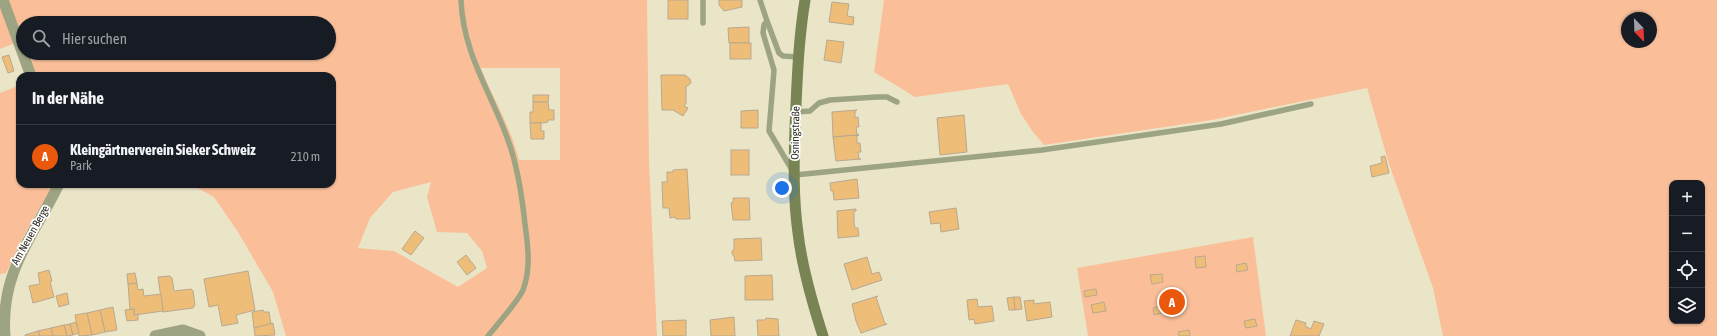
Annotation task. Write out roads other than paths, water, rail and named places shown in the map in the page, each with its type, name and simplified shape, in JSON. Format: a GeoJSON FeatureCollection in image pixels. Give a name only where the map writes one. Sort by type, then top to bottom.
{"type":"FeatureCollection","features":[{"type":"Feature","properties":{"kind":"main road","name":"Osningstraße"},"geometry":{"type":"LineString","coordinates":[[805,0],[798,57],[794,175],[798,233],[803,266],[823,336]]}},
{"type":"Feature","properties":{"kind":"street"},"geometry":{"type":"LineString","coordinates":[[4,0],[16,34]]}},
{"type":"Feature","properties":{"kind":"street"},"geometry":{"type":"LineString","coordinates":[[25,60],[30,72]]}},
{"type":"Feature","properties":{"kind":"street","name":"Am Neuen Berge"},"geometry":{"type":"LineString","coordinates":[[5,336],[2,309],[13,268],[57,188]]}},
{"type":"Feature","properties":{"kind":"street"},"geometry":{"type":"LineString","coordinates":[[154,336],[183,330],[200,336]]}},
{"type":"Feature","properties":{"kind":"lane"},"geometry":{"type":"LineString","coordinates":[[461,0],[462,16],[473,58],[509,142],[519,182],[528,240],[529,268],[523,291],[488,336]]}},
{"type":"Feature","properties":{"kind":"lane"},"geometry":{"type":"LineString","coordinates":[[703,0],[703,24]]}},
{"type":"Feature","properties":{"kind":"lane"},"geometry":{"type":"LineString","coordinates":[[760,0],[779,53],[783,56],[798,57]]}},
{"type":"Feature","properties":{"kind":"lane"},"geometry":{"type":"LineString","coordinates":[[767,21],[764,25],[763,33],[774,70],[769,131],[794,175],[1042,150],[1221,124],[1311,104]]}},
{"type":"Feature","properties":{"kind":"lane"},"geometry":{"type":"LineString","coordinates":[[796,112],[810,111],[819,103],[830,100],[882,97],[898,102]]}},
{"type":"Feature","properties":{"kind":"place","name":"Kleingärtnerverein Sieker Schweiz"},"geometry":{"type":"Point","coordinates":[1172,302]}}]}
